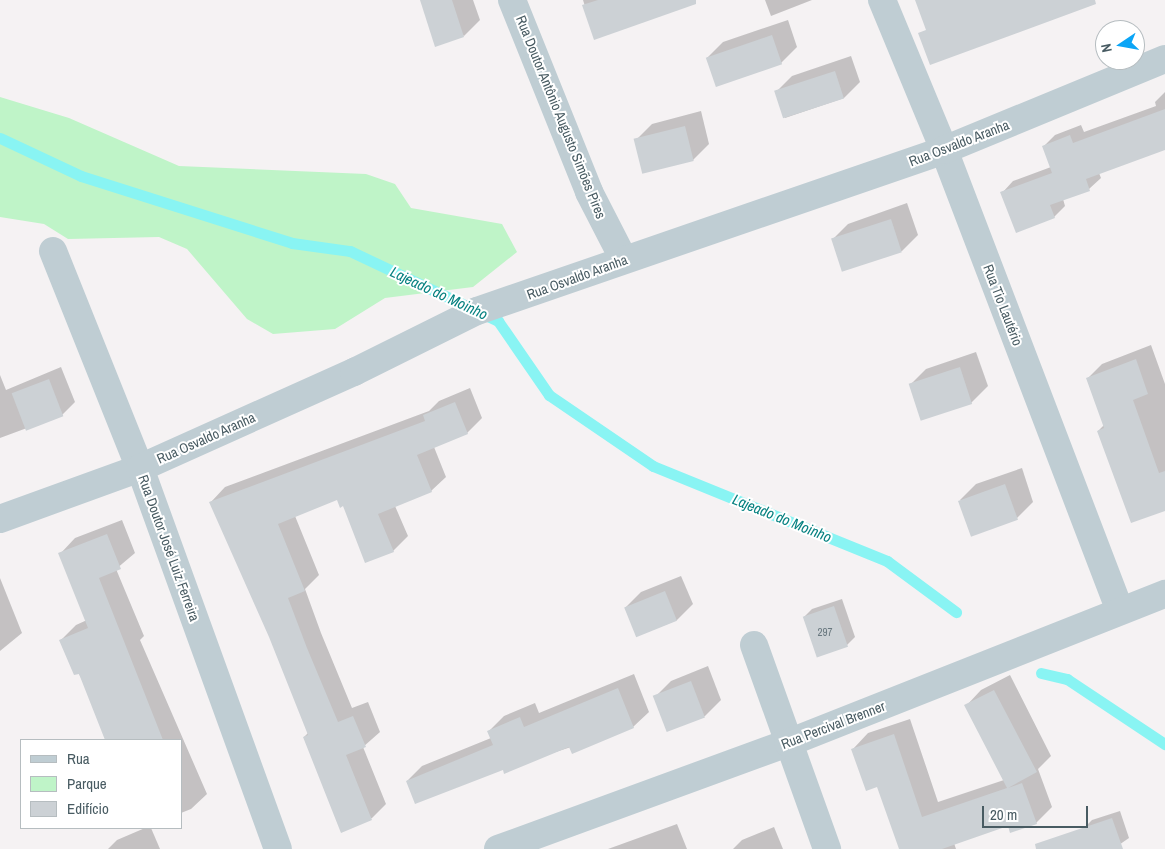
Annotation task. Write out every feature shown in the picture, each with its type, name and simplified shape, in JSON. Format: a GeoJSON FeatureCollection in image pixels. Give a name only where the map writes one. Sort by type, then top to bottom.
{"type":"FeatureCollection","features":[{"type":"Feature","properties":{"kind":"street","name":"Rua Doutor Antônio Augusto Simões Pires"},"geometry":{"type":"LineString","coordinates":[[512,0],[588,192],[624,260]]}},
{"type":"Feature","properties":{"kind":"street","name":"Rua Tio Lautério"},"geometry":{"type":"LineString","coordinates":[[882,0],[944,150],[1120,611]]}},
{"type":"Feature","properties":{"kind":"street","name":"Rua Osvaldo Aranha"},"geometry":{"type":"LineString","coordinates":[[0,519],[140,468],[354,372],[476,311],[944,150],[1165,60]]}},
{"type":"Feature","properties":{"kind":"street","name":"Rua Doutor José Luiz Ferreira"},"geometry":{"type":"LineString","coordinates":[[53,251],[140,468],[278,849]]}},
{"type":"Feature","properties":{"kind":"street","name":"Rua Percival Brenner"},"geometry":{"type":"LineString","coordinates":[[498,849],[788,743],[1165,594]]}},
{"type":"Feature","properties":{"kind":"street"},"geometry":{"type":"LineString","coordinates":[[754,644],[827,849]]}},
{"type":"Feature","properties":{"kind":"green space"},"geometry":{"type":"Polygon","coordinates":[[[0,97],[69,118],[179,166],[366,174],[395,184],[411,208],[502,224],[517,252],[473,287],[385,298],[335,329],[273,334],[247,319],[187,249],[159,237],[68,239],[44,224],[0,217],[0,97]]]}},
{"type":"Feature","properties":{"kind":"building"},"geometry":{"type":"Polygon","coordinates":[[[420,0],[452,0],[464,37],[435,47],[420,0]]]}},
{"type":"Feature","properties":{"kind":"building"},"geometry":{"type":"Polygon","coordinates":[[[598,0],[696,0],[696,4],[594,40],[582,5],[598,0]]]}},
{"type":"Feature","properties":{"kind":"building"},"geometry":{"type":"Polygon","coordinates":[[[915,0],[1095,0],[1096,4],[930,65],[918,33],[926,30],[915,0]]]}},
{"type":"Feature","properties":{"kind":"building"},"geometry":{"type":"Polygon","coordinates":[[[772,35],[782,64],[716,87],[706,58],[772,35]]]}},
{"type":"Feature","properties":{"kind":"building"},"geometry":{"type":"Polygon","coordinates":[[[835,71],[844,99],[783,118],[774,91],[835,71]]]}},
{"type":"Feature","properties":{"kind":"building"},"geometry":{"type":"Polygon","coordinates":[[[1165,109],[1165,150],[1086,179],[1090,191],[1050,205],[1055,218],[1016,233],[1000,192],[1052,173],[1042,146],[1070,135],[1073,143],[1165,109]]]}},
{"type":"Feature","properties":{"kind":"building"},"geometry":{"type":"Polygon","coordinates":[[[685,126],[694,161],[642,174],[634,139],[685,126]]]}},
{"type":"Feature","properties":{"kind":"building"},"geometry":{"type":"Polygon","coordinates":[[[891,219],[902,252],[842,272],[831,238],[891,219]]]}},
{"type":"Feature","properties":{"kind":"building"},"geometry":{"type":"Polygon","coordinates":[[[1136,359],[1148,394],[1133,400],[1159,473],[1165,471],[1165,511],[1131,523],[1097,431],[1104,428],[1086,378],[1136,359]]]}},
{"type":"Feature","properties":{"kind":"building"},"geometry":{"type":"Polygon","coordinates":[[[960,367],[972,404],[921,421],[909,384],[960,367]]]}},
{"type":"Feature","properties":{"kind":"building"},"geometry":{"type":"Polygon","coordinates":[[[49,379],[63,416],[26,431],[12,393],[49,379]]]}},
{"type":"Feature","properties":{"kind":"building"},"geometry":{"type":"Polygon","coordinates":[[[455,402],[468,434],[417,455],[432,492],[378,514],[394,552],[365,563],[343,506],[340,508],[337,500],[278,524],[305,591],[288,598],[307,648],[338,722],[353,716],[366,747],[346,755],[372,820],[341,833],[303,737],[308,735],[269,637],[209,502],[425,421],[423,415],[455,402]]]}},
{"type":"Feature","properties":{"kind":"building"},"geometry":{"type":"Polygon","coordinates":[[[1005,484],[1018,520],[971,537],[958,501],[1005,484]]]}},
{"type":"Feature","properties":{"kind":"building"},"geometry":{"type":"Polygon","coordinates":[[[107,534],[121,569],[99,578],[163,739],[105,739],[79,674],[74,675],[59,640],[88,628],[58,553],[107,534]]]}},
{"type":"Feature","properties":{"kind":"building"},"geometry":{"type":"Polygon","coordinates":[[[665,591],[677,621],[636,637],[624,607],[665,591]]]}},
{"type":"Feature","properties":{"kind":"building"},"geometry":{"type":"Polygon","coordinates":[[[834,606],[848,647],[817,657],[803,617],[834,606]]]}},
{"type":"Feature","properties":{"kind":"building"},"geometry":{"type":"Polygon","coordinates":[[[691,681],[705,717],[667,732],[653,696],[691,681]]]}},
{"type":"Feature","properties":{"kind":"building"},"geometry":{"type":"Polygon","coordinates":[[[618,688],[634,728],[572,754],[569,747],[504,774],[503,770],[415,804],[406,781],[493,745],[487,731],[520,717],[524,727],[618,688]]]}},
{"type":"Feature","properties":{"kind":"building"},"geometry":{"type":"Polygon","coordinates":[[[994,690],[1037,772],[1008,788],[1022,783],[1037,824],[1010,833],[1008,826],[942,849],[899,849],[877,787],[866,791],[851,749],[894,734],[922,817],[1007,788],[964,705],[994,690]]]}},
{"type":"Feature","properties":{"kind":"building"},"geometry":{"type":"Polygon","coordinates":[[[1112,818],[1123,849],[1036,849],[1035,844],[1112,818]]]}},
{"type":"Feature","properties":{"kind":"waterway","name":"Lajeado do Moinho"},"geometry":{"type":"LineString","coordinates":[[0,138],[81,176],[292,243],[350,251],[498,321],[549,395],[653,466],[887,561],[956,612]]}},
{"type":"Feature","properties":{"kind":"waterway","name":"Lajeado do Moinho"},"geometry":{"type":"LineString","coordinates":[[1041,673],[1067,679],[1165,744]]}}]}
